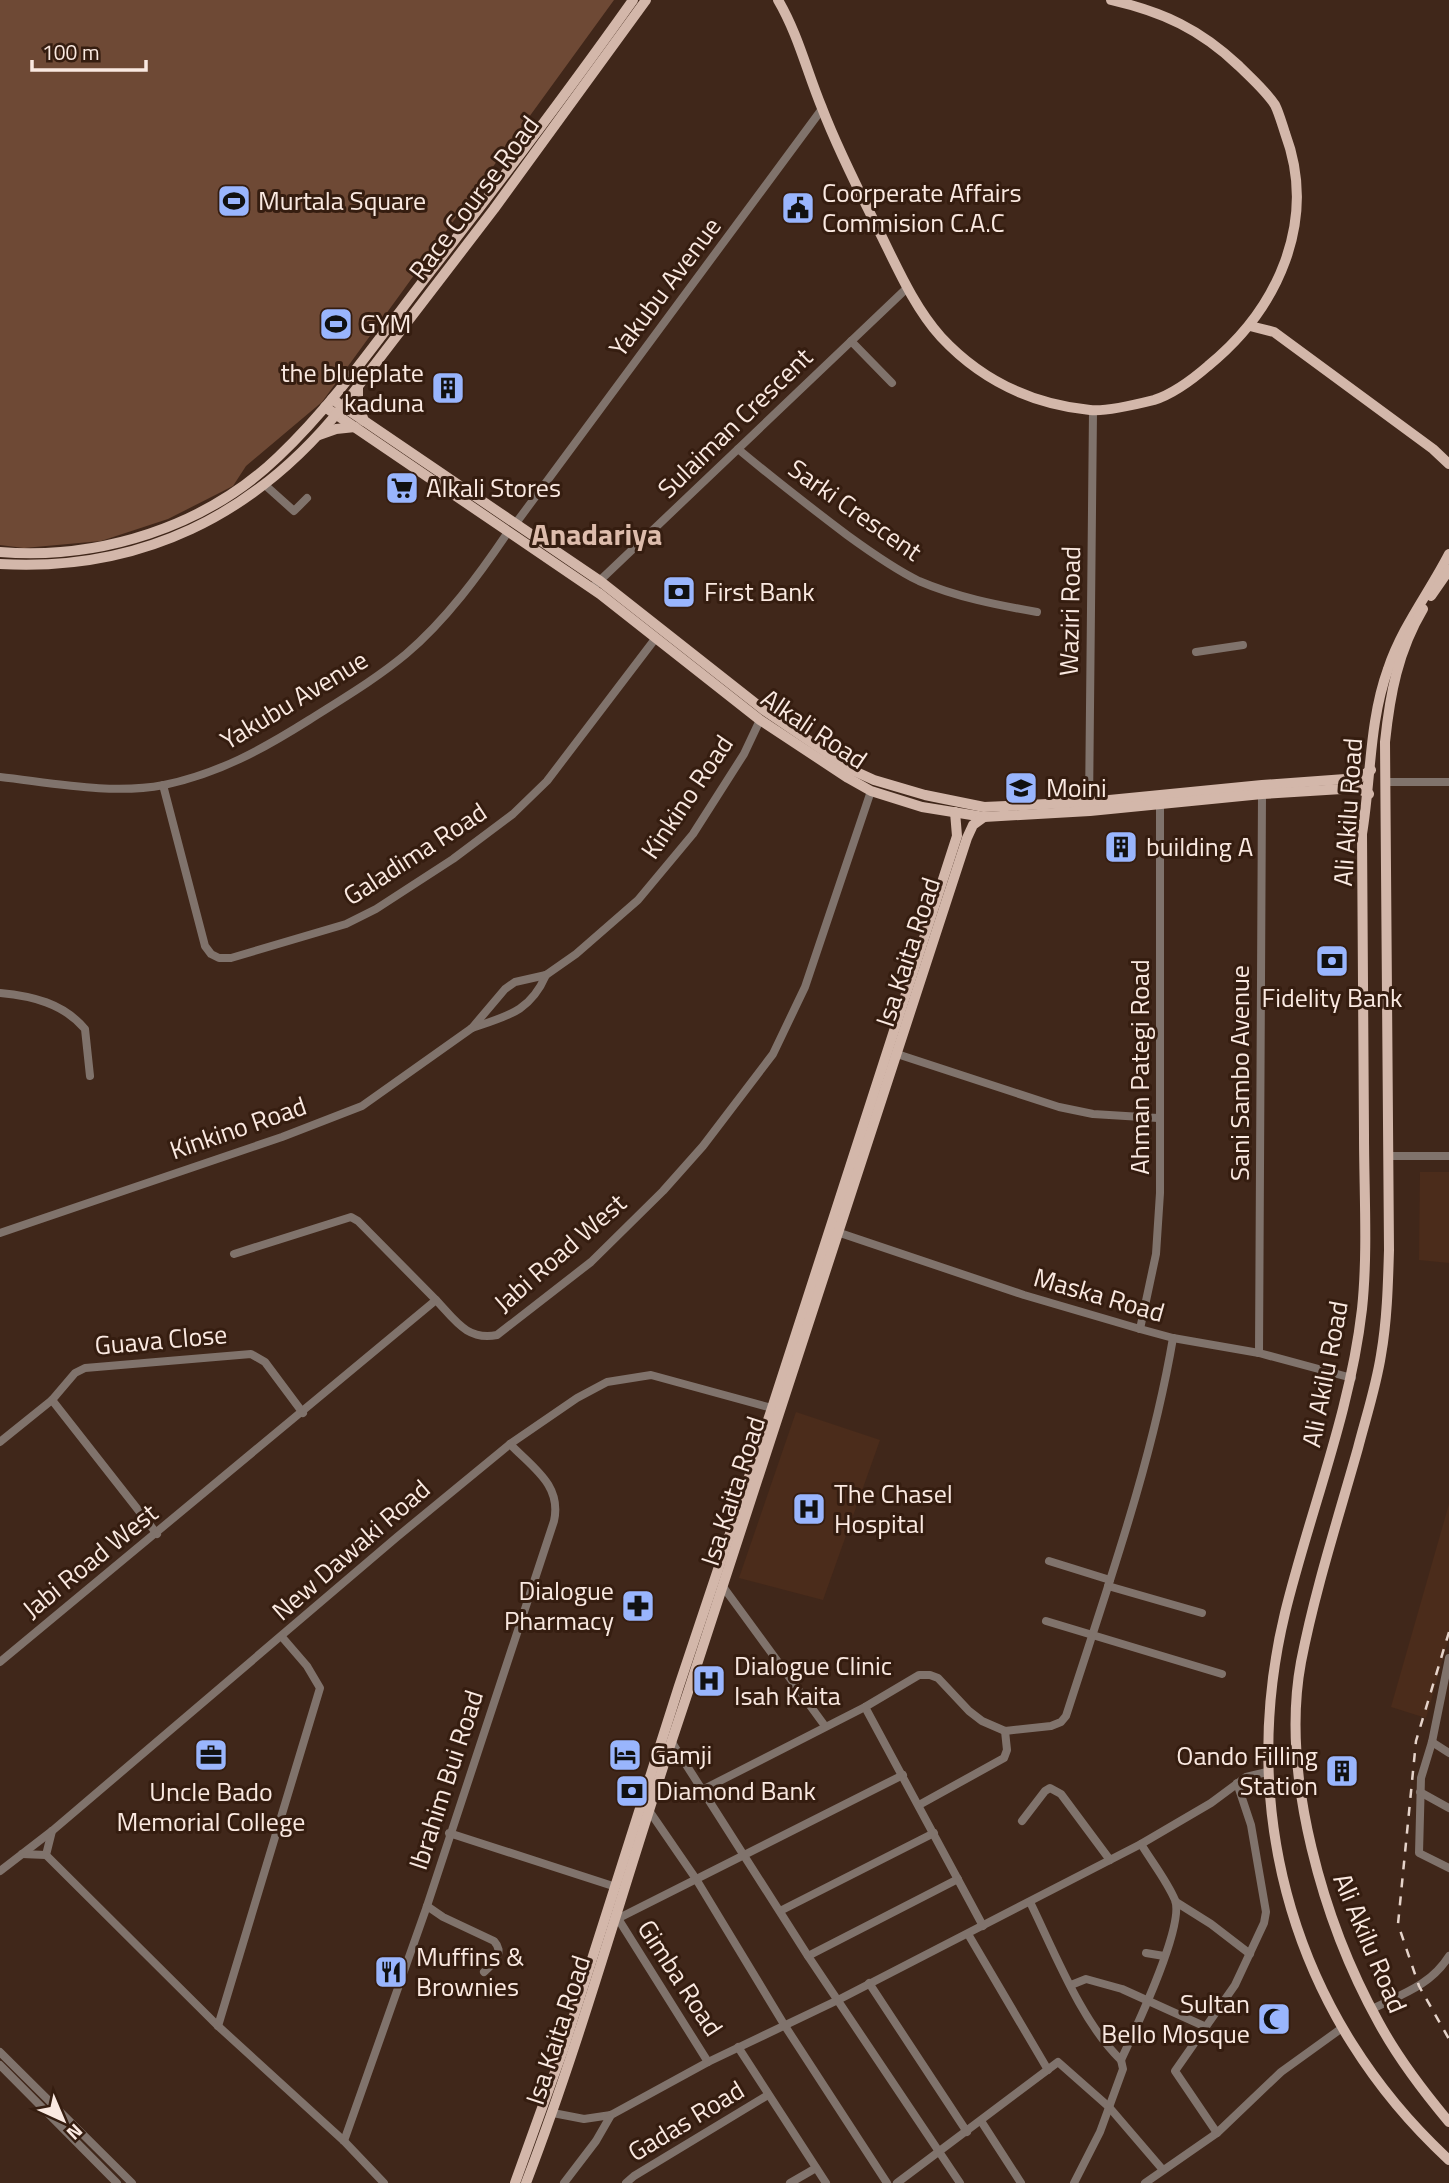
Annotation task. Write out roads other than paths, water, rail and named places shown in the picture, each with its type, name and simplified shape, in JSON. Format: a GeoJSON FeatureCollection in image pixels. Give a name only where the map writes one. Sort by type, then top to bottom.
{"type":"FeatureCollection","features":[{"type":"Feature","properties":{"kind":"main road","name":"Race Course Road"},"geometry":{"type":"LineString","coordinates":[[0,552],[65,552],[102,547],[174,524],[226,497],[279,457],[329,403],[545,122],[633,0]]}},
{"type":"Feature","properties":{"kind":"main road","name":"Race Course Road"},"geometry":{"type":"LineString","coordinates":[[0,564],[68,564],[140,549],[200,525],[232,508],[265,485],[318,435],[339,410],[494,209],[646,0]]}},
{"type":"Feature","properties":{"kind":"main road"},"geometry":{"type":"LineString","coordinates":[[778,0],[792,24],[822,109],[907,288],[939,335],[969,364],[1002,386],[1044,401],[1093,411],[1156,399],[1191,381],[1219,358],[1262,311],[1286,262],[1298,205],[1294,158],[1275,106],[1250,77],[1217,46],[1190,27],[1143,7],[1111,0]]}},
{"type":"Feature","properties":{"kind":"main road"},"geometry":{"type":"LineString","coordinates":[[1262,311],[1274,332]]}},
{"type":"Feature","properties":{"kind":"main road"},"geometry":{"type":"LineString","coordinates":[[1250,326],[1274,332],[1433,449],[1449,464]]}},
{"type":"Feature","properties":{"kind":"main road"},"geometry":{"type":"LineString","coordinates":[[318,435],[360,424],[358,385]]}},
{"type":"Feature","properties":{"kind":"main road","name":"Alkali Road"},"geometry":{"type":"LineString","coordinates":[[329,403],[516,523],[764,710],[852,770],[874,780],[925,795],[984,807],[1160,804],[1358,788],[1369,794]]}},
{"type":"Feature","properties":{"kind":"main road","name":"Alkali Road"},"geometry":{"type":"LineString","coordinates":[[360,424],[508,532],[596,585],[655,639],[760,720],[848,779],[871,791],[922,807],[984,817],[1262,785],[1359,778],[1371,770]]}},
{"type":"Feature","properties":{"kind":"main road"},"geometry":{"type":"LineString","coordinates":[[1433,449],[1449,458]]}},
{"type":"Feature","properties":{"kind":"main road","name":"Ali Akilu Road"},"geometry":{"type":"LineString","coordinates":[[1449,554],[1410,618],[1387,671],[1373,734],[1369,794],[1362,834],[1362,1305],[1352,1378],[1285,1612],[1267,1732],[1267,1772],[1275,1841],[1289,1903],[1307,1959],[1342,2028],[1402,2112],[1449,2160]]}},
{"type":"Feature","properties":{"kind":"main road","name":"Ali Akilu Road"},"geometry":{"type":"LineString","coordinates":[[1449,570],[1412,627],[1400,655],[1388,713],[1385,782],[1389,1250],[1381,1355],[1310,1619],[1300,1666],[1296,1716],[1297,1769],[1317,1870],[1335,1922],[1372,2009],[1403,2060],[1449,2122]]}},
{"type":"Feature","properties":{"kind":"main road","name":"Isa Kaita Road"},"geometry":{"type":"LineString","coordinates":[[515,2183],[569,2049],[617,1918],[650,1812],[657,1771],[671,1741],[724,1588],[840,1233],[897,1055],[957,836],[955,813]]}},
{"type":"Feature","properties":{"kind":"main road","name":"Isa Kaita Road"},"geometry":{"type":"LineString","coordinates":[[527,2183],[553,2113],[616,1887],[657,1771],[732,1525],[922,961],[967,838],[973,825],[984,817]]}},
{"type":"Feature","properties":{"kind":"main road"},"geometry":{"type":"LineString","coordinates":[[732,1525],[743,1529]]}},
{"type":"Feature","properties":{"kind":"street","name":"Yakubu Avenue"},"geometry":{"type":"LineString","coordinates":[[516,523],[822,109]]}},
{"type":"Feature","properties":{"kind":"street","name":"Sulaiman Crescent"},"geometry":{"type":"LineString","coordinates":[[596,585],[907,288]]}},
{"type":"Feature","properties":{"kind":"street"},"geometry":{"type":"LineString","coordinates":[[851,341],[892,383]]}},
{"type":"Feature","properties":{"kind":"street","name":"Waziri Road"},"geometry":{"type":"LineString","coordinates":[[1089,806],[1093,411]]}},
{"type":"Feature","properties":{"kind":"street","name":"Sarki Crescent"},"geometry":{"type":"LineString","coordinates":[[738,449],[799,500],[869,551],[918,580],[996,605],[1037,611]]}},
{"type":"Feature","properties":{"kind":"street"},"geometry":{"type":"LineString","coordinates":[[265,485],[294,511],[307,498]]}},
{"type":"Feature","properties":{"kind":"street","name":"Yakubu Avenue"},"geometry":{"type":"LineString","coordinates":[[0,777],[116,788],[163,785],[218,770],[261,750],[372,679],[407,652],[441,618],[487,563],[508,532]]}},
{"type":"Feature","properties":{"kind":"street","name":"Galadima Road"},"geometry":{"type":"LineString","coordinates":[[163,785],[205,946],[211,954],[219,958],[243,956],[346,924],[376,909],[453,859],[513,814],[548,781],[655,639]]}},
{"type":"Feature","properties":{"kind":"street"},"geometry":{"type":"LineString","coordinates":[[1196,652],[1243,645]]}},
{"type":"Feature","properties":{"kind":"street","name":"Kinkino Road"},"geometry":{"type":"LineString","coordinates":[[0,1233],[282,1137],[362,1106],[471,1028],[505,989],[515,982],[546,975],[576,954],[638,900],[693,834],[744,754],[760,720]]}},
{"type":"Feature","properties":{"kind":"street"},"geometry":{"type":"LineString","coordinates":[[1385,782],[1449,782]]}},
{"type":"Feature","properties":{"kind":"street","name":"Jabi Road West"},"geometry":{"type":"LineString","coordinates":[[0,1662],[436,1300],[472,1335],[497,1335],[591,1262],[663,1191],[703,1146],[773,1054],[805,987],[871,791]]}},
{"type":"Feature","properties":{"kind":"street","name":"Sani Sambo Avenue"},"geometry":{"type":"LineString","coordinates":[[1259,1353],[1262,794]]}},
{"type":"Feature","properties":{"kind":"street","name":"Ahman Pategi Road"},"geometry":{"type":"LineString","coordinates":[[1140,1329],[1156,1254],[1160,1193],[1160,804]]}},
{"type":"Feature","properties":{"kind":"street","name":"Kinkino Road"},"geometry":{"type":"LineString","coordinates":[[471,1028],[509,1016],[525,1006],[540,989],[546,975]]}},
{"type":"Feature","properties":{"kind":"street"},"geometry":{"type":"LineString","coordinates":[[0,993],[26,995],[52,1004],[81,1024],[85,1029],[90,1076]]}},
{"type":"Feature","properties":{"kind":"street"},"geometry":{"type":"LineString","coordinates":[[897,1055],[1059,1107],[1093,1114],[1158,1118]]}},
{"type":"Feature","properties":{"kind":"street"},"geometry":{"type":"LineString","coordinates":[[1388,1156],[1449,1156]]}},
{"type":"Feature","properties":{"kind":"street"},"geometry":{"type":"LineString","coordinates":[[234,1254],[351,1217],[436,1300]]}},
{"type":"Feature","properties":{"kind":"street","name":"Maska Road"},"geometry":{"type":"LineString","coordinates":[[840,1233],[1024,1295],[1140,1329],[1173,1338],[1259,1353],[1352,1378]]}},
{"type":"Feature","properties":{"kind":"street"},"geometry":{"type":"LineString","coordinates":[[702,1790],[865,1706],[919,1675],[938,1678],[969,1711],[982,1721],[1005,1731],[1029,1730],[1061,1722],[1066,1716],[1109,1583],[1157,1418],[1173,1338]]}},
{"type":"Feature","properties":{"kind":"street","name":"Guava Close"},"geometry":{"type":"LineString","coordinates":[[52,1400],[75,1373],[85,1368],[251,1354],[265,1362],[303,1413]]}},
{"type":"Feature","properties":{"kind":"street","name":"New Dawaki Road"},"geometry":{"type":"LineString","coordinates":[[0,1871],[52,1831],[282,1637],[397,1536],[510,1444],[577,1398],[607,1382],[651,1375],[772,1408]]}},
{"type":"Feature","properties":{"kind":"street"},"geometry":{"type":"LineString","coordinates":[[0,1443],[52,1400],[157,1534]]}},
{"type":"Feature","properties":{"kind":"street","name":"Ibrahim Bui Road"},"geometry":{"type":"LineString","coordinates":[[344,2141],[427,1906],[557,1510],[553,1490],[510,1444]]}},
{"type":"Feature","properties":{"kind":"street"},"geometry":{"type":"LineString","coordinates":[[1049,1561],[1202,1613]]}},
{"type":"Feature","properties":{"kind":"street"},"geometry":{"type":"LineString","coordinates":[[724,1588],[825,1726]]}},
{"type":"Feature","properties":{"kind":"street"},"geometry":{"type":"LineString","coordinates":[[1046,1621],[1222,1674]]}},
{"type":"Feature","properties":{"kind":"street"},"geometry":{"type":"LineString","coordinates":[[218,2026],[320,1688],[307,1666],[282,1637]]}},
{"type":"Feature","properties":{"kind":"street"},"geometry":{"type":"LineString","coordinates":[[1449,1658],[1447,1678],[1438,1706],[1420,1792],[1419,1853],[1449,1868]]}},
{"type":"Feature","properties":{"kind":"street"},"geometry":{"type":"LineString","coordinates":[[865,1706],[983,1926]]}},
{"type":"Feature","properties":{"kind":"street"},"geometry":{"type":"LineString","coordinates":[[1438,1706],[1449,1711]]}},
{"type":"Feature","properties":{"kind":"street"},"geometry":{"type":"LineString","coordinates":[[919,1805],[1004,1758],[1007,1750],[1005,1731]]}},
{"type":"Feature","properties":{"kind":"street"},"geometry":{"type":"LineString","coordinates":[[671,1741],[808,1956],[960,2183]]}},
{"type":"Feature","properties":{"kind":"street"},"geometry":{"type":"LineString","coordinates":[[1432,1742],[1449,1753]]}},
{"type":"Feature","properties":{"kind":"street"},"geometry":{"type":"LineString","coordinates":[[553,2113],[584,2119],[611,2115],[708,2062],[838,2000],[1141,1844],[1211,1803],[1246,1777],[1267,1772]]}},
{"type":"Feature","properties":{"kind":"street"},"geometry":{"type":"LineString","coordinates":[[617,1918],[903,1775]]}},
{"type":"Feature","properties":{"kind":"street"},"geometry":{"type":"LineString","coordinates":[[1217,2133],[1175,2071],[1235,1985],[1264,1923],[1266,1912],[1251,1825],[1237,1783]]}},
{"type":"Feature","properties":{"kind":"street"},"geometry":{"type":"LineString","coordinates":[[1022,1821],[1050,1788],[1061,1794],[1110,1860]]}},
{"type":"Feature","properties":{"kind":"street"},"geometry":{"type":"LineString","coordinates":[[1420,1792],[1449,1808]]}},
{"type":"Feature","properties":{"kind":"street"},"geometry":{"type":"LineString","coordinates":[[650,1812],[696,1879],[785,2026],[887,2183]]}},
{"type":"Feature","properties":{"kind":"street"},"geometry":{"type":"LineString","coordinates":[[46,1855],[52,1831]]}},
{"type":"Feature","properties":{"kind":"street"},"geometry":{"type":"LineString","coordinates":[[449,1833],[616,1887]]}},
{"type":"Feature","properties":{"kind":"street"},"geometry":{"type":"LineString","coordinates":[[780,1911],[934,1833]]}},
{"type":"Feature","properties":{"kind":"street"},"geometry":{"type":"LineString","coordinates":[[1141,1844],[1176,1902],[1211,1924],[1250,1954]]}},
{"type":"Feature","properties":{"kind":"street"},"geometry":{"type":"LineString","coordinates":[[22,1854],[46,1855],[218,2026],[344,2141],[384,2183]]}},
{"type":"Feature","properties":{"kind":"street"},"geometry":{"type":"LineString","coordinates":[[808,1956],[958,1879]]}},
{"type":"Feature","properties":{"kind":"street"},"geometry":{"type":"LineString","coordinates":[[1030,1902],[1071,1985],[1097,2030],[1121,2060]]}},
{"type":"Feature","properties":{"kind":"street"},"geometry":{"type":"LineString","coordinates":[[1073,2183],[1100,2132],[1122,2069],[1121,2060],[1148,2000],[1164,1955],[1176,1902]]}},
{"type":"Feature","properties":{"kind":"street"},"geometry":{"type":"LineString","coordinates":[[427,1906],[443,1917],[494,1941],[499,1954],[495,1963],[484,1972]]}},
{"type":"Feature","properties":{"kind":"street","name":"Gimba Road"},"geometry":{"type":"LineString","coordinates":[[617,1918],[708,2062]]}},
{"type":"Feature","properties":{"kind":"street"},"geometry":{"type":"LineString","coordinates":[[968,1934],[1048,2070]]}},
{"type":"Feature","properties":{"kind":"street"},"geometry":{"type":"LineString","coordinates":[[1146,1953],[1164,1955]]}},
{"type":"Feature","properties":{"kind":"street"},"geometry":{"type":"LineString","coordinates":[[1372,2009],[1419,1986],[1439,1972],[1449,1956]]}},
{"type":"Feature","properties":{"kind":"street"},"geometry":{"type":"LineString","coordinates":[[1071,1985],[1086,1979],[1122,1989],[1206,2026]]}},
{"type":"Feature","properties":{"kind":"street"},"geometry":{"type":"LineString","coordinates":[[869,1983],[967,2132]]}},
{"type":"Feature","properties":{"kind":"street"},"geometry":{"type":"LineString","coordinates":[[1144,2183],[1217,2133],[1281,2072],[1342,2028]]}},
{"type":"Feature","properties":{"kind":"street"},"geometry":{"type":"LineString","coordinates":[[738,2048],[826,2183]]}},
{"type":"Feature","properties":{"kind":"street"},"geometry":{"type":"LineString","coordinates":[[0,2052],[132,2183]]}},
{"type":"Feature","properties":{"kind":"street"},"geometry":{"type":"LineString","coordinates":[[897,2183],[1058,2062],[1109,2107],[1163,2170]]}},
{"type":"Feature","properties":{"kind":"street"},"geometry":{"type":"LineString","coordinates":[[0,2065],[117,2183]]}},
{"type":"Feature","properties":{"kind":"street","name":"Gadas Road"},"geometry":{"type":"LineString","coordinates":[[626,2183],[768,2095]]}},
{"type":"Feature","properties":{"kind":"street"},"geometry":{"type":"LineString","coordinates":[[564,2183],[596,2141],[611,2115]]}},
{"type":"Feature","properties":{"kind":"street"},"geometry":{"type":"LineString","coordinates":[[981,2121],[1021,2183]]}},
{"type":"Feature","properties":{"kind":"street"},"geometry":{"type":"LineString","coordinates":[[790,2183],[816,2168]]}},
{"type":"Feature","properties":{"kind":"railway"},"geometry":{"type":"LineString","coordinates":[[1449,1632],[1416,1741],[1398,1924],[1419,1986],[1449,2039]]}},
{"type":"Feature","properties":{"kind":"place","name":"Murtala Square"},"geometry":{"type":"Point","coordinates":[234,201]}},
{"type":"Feature","properties":{"kind":"place","name":"Coorperate Affairs Commision C.A.C"},"geometry":{"type":"Point","coordinates":[798,208]}},
{"type":"Feature","properties":{"kind":"place","name":"GYM"},"geometry":{"type":"Point","coordinates":[336,324]}},
{"type":"Feature","properties":{"kind":"place","name":"the blueplate kaduna"},"geometry":{"type":"Point","coordinates":[448,388]}},
{"type":"Feature","properties":{"kind":"place","name":"Alkali Stores"},"geometry":{"type":"Point","coordinates":[402,488]}},
{"type":"Feature","properties":{"kind":"place","name":"First Bank"},"geometry":{"type":"Point","coordinates":[679,592]}},
{"type":"Feature","properties":{"kind":"place","name":"Moini"},"geometry":{"type":"Point","coordinates":[1021,788]}},
{"type":"Feature","properties":{"kind":"place","name":"building A"},"geometry":{"type":"Point","coordinates":[1121,847]}},
{"type":"Feature","properties":{"kind":"place","name":"Fidelity Bank"},"geometry":{"type":"Point","coordinates":[1332,961]}},
{"type":"Feature","properties":{"kind":"place","name":"The Chasel Hospital"},"geometry":{"type":"Point","coordinates":[809,1509]}},
{"type":"Feature","properties":{"kind":"place","name":"Dialogue Pharmacy"},"geometry":{"type":"Point","coordinates":[638,1606]}},
{"type":"Feature","properties":{"kind":"place","name":"Dialogue Clinic Isah Kaita"},"geometry":{"type":"Point","coordinates":[709,1681]}},
{"type":"Feature","properties":{"kind":"place","name":"Uncle Bado Memorial College"},"geometry":{"type":"Point","coordinates":[211,1755]}},
{"type":"Feature","properties":{"kind":"place","name":"Gamji"},"geometry":{"type":"Point","coordinates":[625,1755]}},
{"type":"Feature","properties":{"kind":"place","name":"Oando Filling Station"},"geometry":{"type":"Point","coordinates":[1342,1771]}},
{"type":"Feature","properties":{"kind":"place","name":"Diamond Bank"},"geometry":{"type":"Point","coordinates":[632,1791]}},
{"type":"Feature","properties":{"kind":"place","name":"Muffins & Brownies"},"geometry":{"type":"Point","coordinates":[391,1972]}},
{"type":"Feature","properties":{"kind":"place","name":"Sultan Bello Mosque"},"geometry":{"type":"Point","coordinates":[1274,2019]}},
{"type":"Feature","properties":{"kind":"district","name":"Anadariya"},"geometry":{"type":"Point","coordinates":[597,535]}}]}
